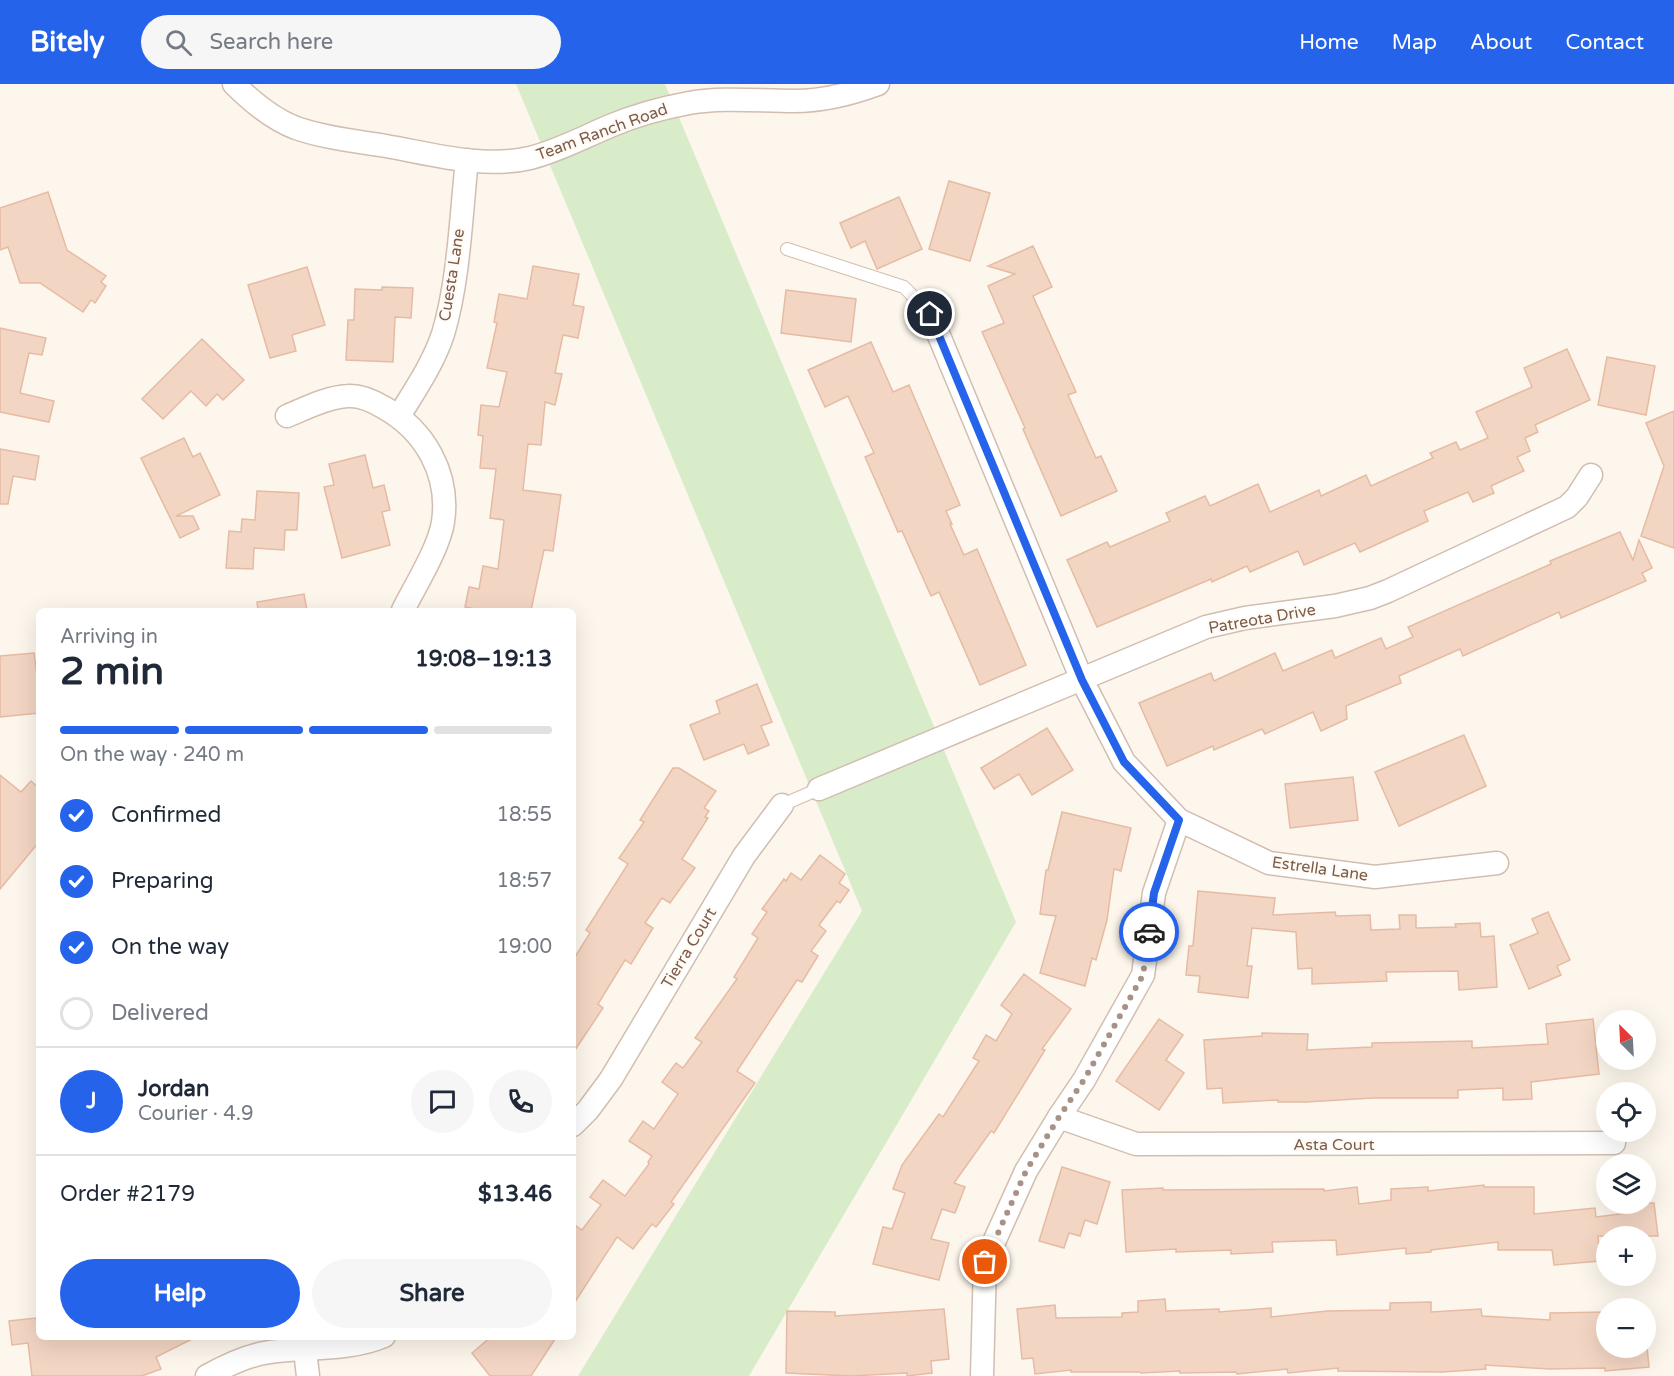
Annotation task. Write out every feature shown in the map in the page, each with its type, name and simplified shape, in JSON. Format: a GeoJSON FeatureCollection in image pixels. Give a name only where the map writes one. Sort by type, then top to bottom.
{"type":"FeatureCollection","features":[{"type":"Feature","properties":{"kind":"street","name":"Team Ranch Road"},"geometry":{"type":"LineString","coordinates":[[234,84],[256,105],[296,128],[330,137],[467,160],[495,162],[531,157],[655,110],[708,100],[817,99],[839,96],[878,84]]}},
{"type":"Feature","properties":{"kind":"street","name":"Cuesta Lane"},"geometry":{"type":"LineString","coordinates":[[399,416],[427,371],[445,326],[452,296],[467,160]]}},
{"type":"Feature","properties":{"kind":"street","name":"Estrella Lane"},"geometry":{"type":"LineString","coordinates":[[930,314],[1082,680],[1124,762],[1179,820],[1269,863],[1375,877],[1497,863]]}},
{"type":"Feature","properties":{"kind":"street"},"geometry":{"type":"LineString","coordinates":[[287,416],[336,398],[349,396],[373,402],[411,425],[431,454],[444,496],[443,525],[404,608]]}},
{"type":"Feature","properties":{"kind":"street","name":"Patreota Drive"},"geometry":{"type":"LineString","coordinates":[[819,789],[1187,634],[1224,621],[1353,603],[1388,591],[1567,507],[1577,497],[1591,475]]}},
{"type":"Feature","properties":{"kind":"street","name":"Tierra Court"},"geometry":{"type":"LineString","coordinates":[[576,1122],[611,1079],[744,856],[782,805]]}},
{"type":"Feature","properties":{"kind":"street"},"geometry":{"type":"LineString","coordinates":[[982,1376],[985,1262],[1026,1171],[1084,1080],[1143,975],[1154,893],[1179,820]]}},
{"type":"Feature","properties":{"kind":"street","name":"Asta Court"},"geometry":{"type":"LineString","coordinates":[[1059,1117],[1136,1144],[1614,1143]]}},
{"type":"Feature","properties":{"kind":"street"},"geometry":{"type":"LineString","coordinates":[[207,1376],[250,1356],[356,1344],[370,1340]]}},
{"type":"Feature","properties":{"kind":"street"},"geometry":{"type":"LineString","coordinates":[[305,1350],[308,1376]]}},
{"type":"Feature","properties":{"kind":"lane"},"geometry":{"type":"LineString","coordinates":[[787,249],[904,287],[930,314]]}},
{"type":"Feature","properties":{"kind":"lane","name":"Tierra Court"},"geometry":{"type":"LineString","coordinates":[[782,805],[819,789]]}},
{"type":"Feature","properties":{"kind":"green space"},"geometry":{"type":"Polygon","coordinates":[[[516,84],[665,84],[1016,922],[749,1376],[578,1376],[862,911],[516,84]]]}},
{"type":"Feature","properties":{"kind":"building"},"geometry":{"type":"Polygon","coordinates":[[[949,181],[990,193],[970,261],[929,249],[949,181]]]}},
{"type":"Feature","properties":{"kind":"building"},"geometry":{"type":"Polygon","coordinates":[[[48,192],[67,250],[106,276],[101,282],[106,286],[95,303],[91,300],[83,312],[40,283],[20,283],[8,247],[0,250],[0,208],[48,192]]]}},
{"type":"Feature","properties":{"kind":"building"},"geometry":{"type":"Polygon","coordinates":[[[899,197],[922,249],[877,269],[865,241],[851,248],[840,223],[899,197]]]}},
{"type":"Feature","properties":{"kind":"building"},"geometry":{"type":"Polygon","coordinates":[[[1033,246],[1052,287],[1033,296],[1076,392],[1068,395],[1096,458],[1101,456],[1117,491],[1061,516],[982,332],[1004,323],[988,286],[1015,274],[988,266],[1033,246]]]}},
{"type":"Feature","properties":{"kind":"building"},"geometry":{"type":"Polygon","coordinates":[[[533,266],[579,274],[573,305],[584,307],[578,338],[563,335],[555,373],[562,374],[555,405],[545,402],[541,445],[528,444],[523,490],[561,495],[553,551],[544,550],[531,608],[470,608],[465,607],[469,587],[479,589],[483,566],[498,569],[504,520],[490,518],[496,469],[480,468],[483,436],[478,435],[481,405],[499,407],[507,372],[487,368],[497,323],[494,322],[499,294],[527,299],[533,266]]]}},
{"type":"Feature","properties":{"kind":"building"},"geometry":{"type":"Polygon","coordinates":[[[307,267],[325,325],[292,335],[296,351],[270,358],[248,285],[307,267]]]}},
{"type":"Feature","properties":{"kind":"building"},"geometry":{"type":"Polygon","coordinates":[[[382,287],[413,288],[411,318],[395,317],[393,362],[346,360],[348,320],[354,320],[355,289],[382,290],[382,287]]]}},
{"type":"Feature","properties":{"kind":"building"},"geometry":{"type":"Polygon","coordinates":[[[786,290],[856,299],[851,342],[781,333],[786,290]]]}},
{"type":"Feature","properties":{"kind":"building"},"geometry":{"type":"Polygon","coordinates":[[[0,328],[46,338],[42,355],[29,353],[20,393],[54,401],[49,422],[0,412],[0,328]]]}},
{"type":"Feature","properties":{"kind":"building"},"geometry":{"type":"Polygon","coordinates":[[[202,339],[244,380],[223,400],[217,394],[206,406],[191,391],[163,419],[142,399],[202,339]]]}},
{"type":"Feature","properties":{"kind":"building"},"geometry":{"type":"Polygon","coordinates":[[[871,342],[893,392],[909,385],[960,505],[946,511],[952,524],[950,524],[964,555],[977,549],[1026,665],[980,685],[939,592],[931,596],[902,531],[898,532],[865,457],[874,453],[848,396],[825,407],[808,370],[871,342]]]}},
{"type":"Feature","properties":{"kind":"building"},"geometry":{"type":"Polygon","coordinates":[[[1567,349],[1590,400],[1535,425],[1538,432],[1525,438],[1530,451],[1517,457],[1524,471],[1491,486],[1494,493],[1473,502],[1468,492],[1424,511],[1428,521],[1360,552],[1355,543],[1304,565],[1298,551],[1250,572],[1247,566],[1212,582],[1211,579],[1097,627],[1067,560],[1107,542],[1110,547],[1170,521],[1166,513],[1205,496],[1210,506],[1258,484],[1270,512],[1319,490],[1321,496],[1366,475],[1371,486],[1433,458],[1430,453],[1456,442],[1460,450],[1488,438],[1476,412],[1532,387],[1524,368],[1567,349]]]}},
{"type":"Feature","properties":{"kind":"building"},"geometry":{"type":"Polygon","coordinates":[[[1607,357],[1655,366],[1646,415],[1598,405],[1607,357]]]}},
{"type":"Feature","properties":{"kind":"building"},"geometry":{"type":"Polygon","coordinates":[[[1674,411],[1674,548],[1641,536],[1664,466],[1646,423],[1674,411]]]}},
{"type":"Feature","properties":{"kind":"building"},"geometry":{"type":"Polygon","coordinates":[[[184,438],[193,457],[200,453],[220,495],[176,516],[193,516],[199,529],[180,538],[141,458],[184,438]]]}},
{"type":"Feature","properties":{"kind":"building"},"geometry":{"type":"Polygon","coordinates":[[[0,449],[39,456],[35,480],[13,476],[8,504],[0,504],[0,449]]]}},
{"type":"Feature","properties":{"kind":"building"},"geometry":{"type":"Polygon","coordinates":[[[365,455],[373,488],[384,485],[390,510],[382,512],[390,545],[342,558],[324,487],[334,485],[329,464],[365,455]]]}},
{"type":"Feature","properties":{"kind":"building"},"geometry":{"type":"Polygon","coordinates":[[[257,491],[299,493],[297,530],[285,530],[284,550],[254,548],[253,569],[226,568],[229,531],[241,532],[242,519],[255,520],[257,491]]]}},
{"type":"Feature","properties":{"kind":"building"},"geometry":{"type":"Polygon","coordinates":[[[1620,532],[1633,560],[1639,540],[1652,568],[1642,573],[1646,581],[1561,618],[1559,612],[1463,656],[1460,649],[1399,676],[1401,683],[1346,706],[1347,719],[1321,731],[1313,712],[1265,734],[1262,729],[1214,750],[1213,746],[1167,766],[1139,703],[1211,673],[1214,681],[1275,653],[1283,671],[1332,650],[1335,658],[1381,638],[1386,649],[1413,637],[1408,627],[1551,564],[1550,561],[1620,532]]]}},
{"type":"Feature","properties":{"kind":"building"},"geometry":{"type":"Polygon","coordinates":[[[304,594],[307,608],[258,608],[257,602],[304,594]]]}},
{"type":"Feature","properties":{"kind":"building"},"geometry":{"type":"Polygon","coordinates":[[[34,653],[36,713],[0,717],[0,656],[34,653]]]}},
{"type":"Feature","properties":{"kind":"building"},"geometry":{"type":"Polygon","coordinates":[[[757,684],[772,722],[761,726],[769,745],[748,754],[744,744],[704,760],[690,725],[720,713],[716,701],[757,684]]]}},
{"type":"Feature","properties":{"kind":"building"},"geometry":{"type":"Polygon","coordinates":[[[1047,728],[1073,770],[1032,795],[1019,774],[994,789],[981,768],[1047,728]]]}},
{"type":"Feature","properties":{"kind":"building"},"geometry":{"type":"Polygon","coordinates":[[[1464,735],[1486,786],[1399,826],[1375,772],[1464,735]]]}},
{"type":"Feature","properties":{"kind":"building"},"geometry":{"type":"Polygon","coordinates":[[[673,768],[679,768],[716,791],[704,808],[709,811],[705,817],[708,818],[682,859],[695,868],[670,903],[662,898],[645,923],[653,928],[631,964],[625,960],[598,1004],[603,1008],[576,1048],[576,955],[590,933],[586,930],[628,864],[619,858],[644,822],[640,820],[673,768]]]}},
{"type":"Feature","properties":{"kind":"building"},"geometry":{"type":"Polygon","coordinates":[[[0,775],[21,792],[31,781],[36,785],[36,846],[0,889],[0,775]]]}},
{"type":"Feature","properties":{"kind":"building"},"geometry":{"type":"Polygon","coordinates":[[[1353,777],[1358,820],[1290,828],[1285,784],[1353,777]]]}},
{"type":"Feature","properties":{"kind":"building"},"geometry":{"type":"Polygon","coordinates":[[[1062,812],[1131,828],[1121,871],[1114,869],[1107,920],[1096,960],[1092,958],[1085,986],[1040,973],[1056,916],[1040,914],[1046,870],[1048,870],[1062,812]]]}},
{"type":"Feature","properties":{"kind":"building"},"geometry":{"type":"Polygon","coordinates":[[[820,855],[845,874],[839,883],[849,890],[840,903],[837,901],[819,925],[826,931],[811,951],[818,956],[802,982],[797,980],[737,1071],[755,1083],[671,1202],[674,1204],[656,1227],[652,1224],[633,1249],[617,1237],[576,1300],[576,1226],[582,1230],[601,1205],[590,1197],[603,1180],[625,1196],[649,1164],[652,1156],[629,1141],[643,1121],[654,1129],[678,1094],[662,1082],[676,1063],[683,1068],[702,1042],[695,1038],[737,979],[734,977],[758,938],[752,934],[767,912],[762,909],[791,873],[801,880],[820,855]]]}},
{"type":"Feature","properties":{"kind":"building"},"geometry":{"type":"Polygon","coordinates":[[[1198,891],[1275,898],[1273,915],[1335,912],[1336,916],[1370,915],[1371,930],[1400,929],[1399,915],[1416,915],[1416,928],[1456,927],[1455,924],[1480,923],[1481,937],[1494,936],[1497,987],[1459,990],[1458,971],[1386,972],[1387,981],[1312,984],[1312,968],[1298,969],[1296,932],[1252,928],[1247,966],[1252,966],[1248,998],[1198,992],[1200,976],[1186,975],[1189,946],[1193,946],[1198,891]]]}},
{"type":"Feature","properties":{"kind":"building"},"geometry":{"type":"Polygon","coordinates":[[[1548,912],[1570,960],[1557,966],[1561,975],[1529,989],[1510,945],[1538,933],[1532,919],[1548,912]]]}},
{"type":"Feature","properties":{"kind":"building"},"geometry":{"type":"Polygon","coordinates":[[[1024,974],[1071,1009],[1042,1049],[1045,1050],[994,1133],[991,1131],[954,1183],[965,1187],[955,1213],[942,1209],[931,1239],[949,1243],[939,1280],[873,1264],[883,1227],[892,1229],[905,1193],[893,1189],[902,1165],[939,1114],[943,1117],[979,1061],[973,1058],[986,1035],[996,1041],[1012,1014],[1001,1005],[1024,974]]]}},
{"type":"Feature","properties":{"kind":"building"},"geometry":{"type":"Polygon","coordinates":[[[1159,1019],[1183,1035],[1166,1060],[1184,1073],[1159,1110],[1116,1081],[1159,1019]]]}},
{"type":"Feature","properties":{"kind":"building"},"geometry":{"type":"Polygon","coordinates":[[[1593,1019],[1596,1070],[1599,1070],[1599,1074],[1531,1082],[1532,1099],[1503,1100],[1503,1088],[1458,1090],[1458,1098],[1373,1098],[1306,1102],[1278,1102],[1278,1100],[1223,1103],[1222,1088],[1207,1089],[1204,1040],[1262,1036],[1262,1033],[1308,1034],[1307,1050],[1372,1047],[1372,1043],[1472,1041],[1472,1048],[1548,1044],[1546,1024],[1593,1019]]]}},
{"type":"Feature","properties":{"kind":"building"},"geometry":{"type":"Polygon","coordinates":[[[1062,1167],[1110,1182],[1097,1224],[1085,1220],[1080,1236],[1069,1233],[1064,1248],[1039,1241],[1062,1167]]]}},
{"type":"Feature","properties":{"kind":"building"},"geometry":{"type":"Polygon","coordinates":[[[1484,1185],[1484,1187],[1534,1187],[1534,1214],[1595,1208],[1596,1217],[1655,1214],[1658,1236],[1656,1236],[1656,1226],[1596,1226],[1596,1261],[1554,1265],[1552,1250],[1498,1250],[1498,1242],[1406,1254],[1406,1248],[1337,1255],[1336,1240],[1272,1242],[1273,1252],[1231,1254],[1231,1250],[1176,1252],[1176,1249],[1126,1252],[1122,1190],[1163,1188],[1163,1190],[1324,1189],[1324,1191],[1357,1187],[1359,1204],[1391,1200],[1391,1189],[1428,1187],[1428,1191],[1484,1185]]]}},
{"type":"Feature","properties":{"kind":"building"},"geometry":{"type":"Polygon","coordinates":[[[1165,1299],[1166,1311],[1219,1309],[1219,1312],[1271,1308],[1271,1317],[1327,1311],[1390,1310],[1390,1303],[1431,1302],[1431,1312],[1481,1309],[1482,1316],[1550,1320],[1550,1313],[1596,1312],[1596,1358],[1648,1358],[1649,1367],[1605,1371],[1605,1368],[1550,1369],[1485,1365],[1486,1369],[1442,1372],[1338,1371],[1338,1368],[1288,1373],[1287,1369],[1237,1374],[1236,1372],[1180,1373],[1180,1371],[1071,1372],[1071,1370],[1035,1374],[1033,1358],[1022,1359],[1017,1309],[1055,1305],[1056,1318],[1122,1317],[1122,1313],[1138,1312],[1138,1301],[1165,1299]]]}},
{"type":"Feature","properties":{"kind":"building"},"geometry":{"type":"Polygon","coordinates":[[[944,1309],[949,1359],[931,1361],[932,1373],[907,1376],[907,1373],[851,1376],[786,1373],[787,1311],[835,1312],[835,1316],[944,1309]]]}},
{"type":"Feature","properties":{"kind":"building"},"geometry":{"type":"Polygon","coordinates":[[[36,1318],[36,1340],[190,1340],[156,1357],[161,1369],[142,1376],[32,1376],[28,1343],[12,1345],[9,1321],[36,1318]]]}},
{"type":"Feature","properties":{"kind":"building"},"geometry":{"type":"Polygon","coordinates":[[[487,1340],[554,1340],[531,1376],[490,1376],[472,1353],[487,1340]]]}},
{"type":"Feature","properties":{"kind":"way so far"},"geometry":{"type":"LineString","coordinates":[[985,1262],[1026,1171],[1084,1080],[1143,975],[1149,932]]}},
{"type":"Feature","properties":{"kind":"route"},"geometry":{"type":"LineString","coordinates":[[930,314],[1082,680],[1124,762],[1179,820],[1154,893],[1149,932]]}}]}
